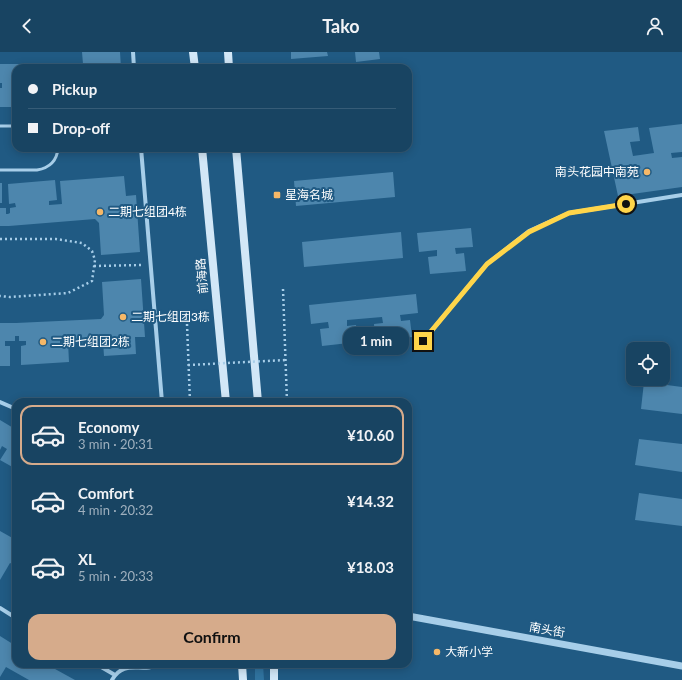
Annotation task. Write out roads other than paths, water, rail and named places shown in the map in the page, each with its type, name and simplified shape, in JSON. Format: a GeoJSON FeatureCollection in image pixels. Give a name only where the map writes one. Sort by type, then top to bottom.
{"type":"FeatureCollection","features":[{"type":"Feature","properties":{"kind":"main road"},"geometry":{"type":"LineString","coordinates":[[194,52],[195,64]]}},
{"type":"Feature","properties":{"kind":"main road"},"geometry":{"type":"LineString","coordinates":[[228,52],[229,64]]}},
{"type":"Feature","properties":{"kind":"main road","name":"前海路"},"geometry":{"type":"LineString","coordinates":[[202,152],[226,398]]}},
{"type":"Feature","properties":{"kind":"main road"},"geometry":{"type":"LineString","coordinates":[[236,152],[258,398]]}},
{"type":"Feature","properties":{"kind":"main road"},"geometry":{"type":"LineString","coordinates":[[242,668],[243,680]]}},
{"type":"Feature","properties":{"kind":"main road"},"geometry":{"type":"LineString","coordinates":[[274,668],[274,680]]}},
{"type":"Feature","properties":{"kind":"street"},"geometry":{"type":"LineString","coordinates":[[133,52],[134,64]]}},
{"type":"Feature","properties":{"kind":"street"},"geometry":{"type":"LineString","coordinates":[[141,152],[162,398]]}},
{"type":"Feature","properties":{"kind":"street"},"geometry":{"type":"LineString","coordinates":[[423,341],[487,264],[529,232],[569,213],[682,195]]}},
{"type":"Feature","properties":{"kind":"street"},"geometry":{"type":"LineString","coordinates":[[0,402],[12,407]]}},
{"type":"Feature","properties":{"kind":"street"},"geometry":{"type":"LineString","coordinates":[[0,608],[12,616]]}},
{"type":"Feature","properties":{"kind":"street","name":"南头街"},"geometry":{"type":"LineString","coordinates":[[412,617],[682,666]]}},
{"type":"Feature","properties":{"kind":"street"},"geometry":{"type":"LineString","coordinates":[[103,668],[115,675]]}},
{"type":"Feature","properties":{"kind":"street"},"geometry":{"type":"LineString","coordinates":[[112,680],[120,670],[127,668]]}},
{"type":"Feature","properties":{"kind":"lane"},"geometry":{"type":"LineString","coordinates":[[0,126],[12,126]]}},
{"type":"Feature","properties":{"kind":"lane"},"geometry":{"type":"LineString","coordinates":[[0,170],[43,169],[55,160],[57,152]]}},
{"type":"Feature","properties":{"kind":"place","name":"南头花园中南苑"},"geometry":{"type":"Point","coordinates":[647,172]}},
{"type":"Feature","properties":{"kind":"place","name":"星海名城"},"geometry":{"type":"Point","coordinates":[277,195]}},
{"type":"Feature","properties":{"kind":"place","name":"二期七组团4栋"},"geometry":{"type":"Point","coordinates":[100,212]}},
{"type":"Feature","properties":{"kind":"place","name":"二期七组团3栋"},"geometry":{"type":"Point","coordinates":[123,317]}},
{"type":"Feature","properties":{"kind":"place","name":"二期七组团2栋"},"geometry":{"type":"Point","coordinates":[43,342]}},
{"type":"Feature","properties":{"kind":"place","name":"大新小学"},"geometry":{"type":"Point","coordinates":[437,652]}}]}
